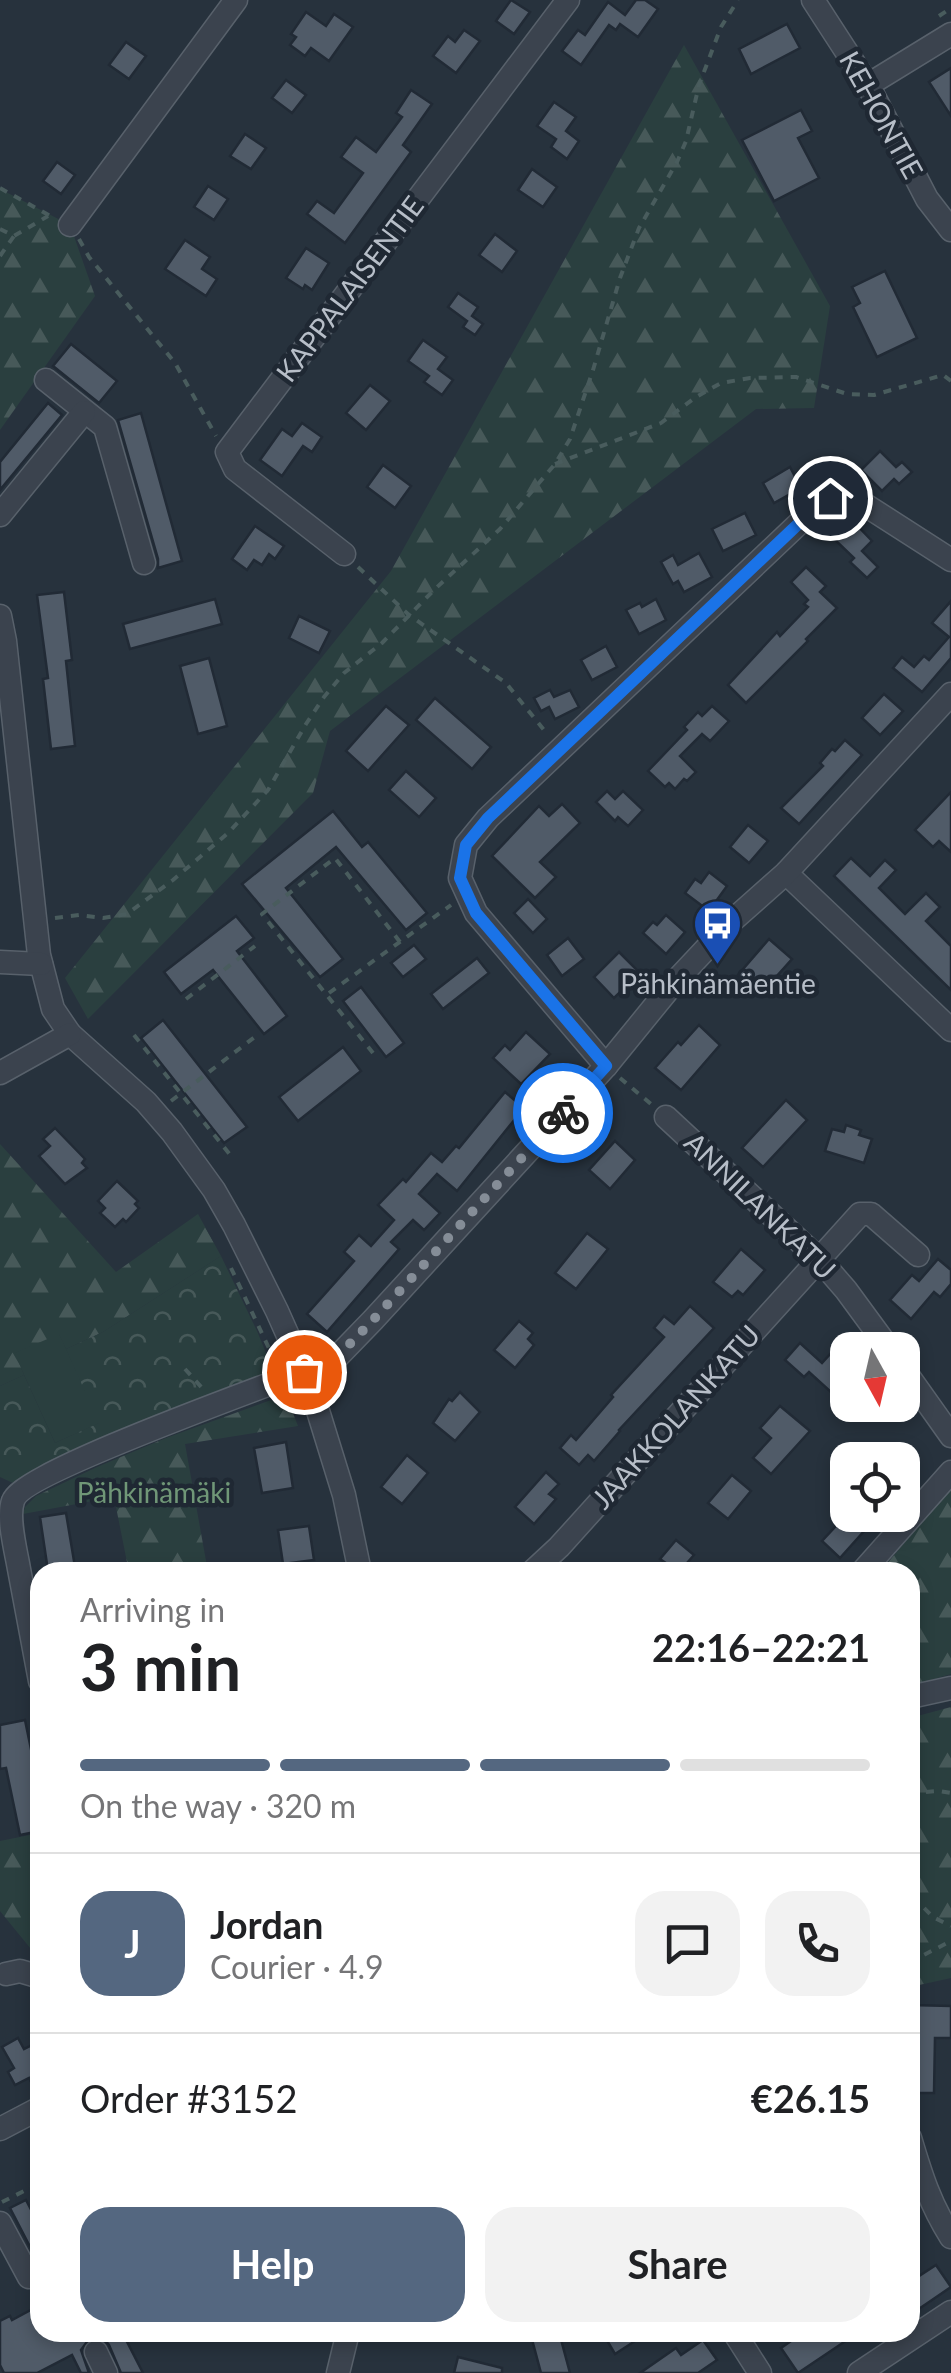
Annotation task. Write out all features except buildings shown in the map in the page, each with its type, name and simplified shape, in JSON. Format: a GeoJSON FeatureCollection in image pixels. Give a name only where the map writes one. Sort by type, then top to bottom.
{"type":"FeatureCollection","features":[{"type":"Feature","properties":{"kind":"street"},"geometry":{"type":"LineString","coordinates":[[60,220],[236,0]]}},
{"type":"Feature","properties":{"kind":"street","name":"KAPPALAISENTIE"},"geometry":{"type":"LineString","coordinates":[[226,452],[568,0]]}},
{"type":"Feature","properties":{"kind":"street","name":"KEHONTIE"},"geometry":{"type":"LineString","coordinates":[[813,0],[868,85],[928,200],[951,230]]}},
{"type":"Feature","properties":{"kind":"street"},"geometry":{"type":"LineString","coordinates":[[868,85],[944,26]]}},
{"type":"Feature","properties":{"kind":"street"},"geometry":{"type":"LineString","coordinates":[[46,380],[105,428],[144,563]]}},
{"type":"Feature","properties":{"kind":"street"},"geometry":{"type":"LineString","coordinates":[[0,514],[84,412]]}},
{"type":"Feature","properties":{"kind":"street"},"geometry":{"type":"LineString","coordinates":[[226,452],[235,468],[344,554]]}},
{"type":"Feature","properties":{"kind":"street"},"geometry":{"type":"LineString","coordinates":[[611,1070],[476,913],[460,878],[466,845],[488,818],[830,498],[843,496],[859,501],[951,560]]}},
{"type":"Feature","properties":{"kind":"street"},"geometry":{"type":"LineString","coordinates":[[0,616],[5,641],[8,756],[41,964],[53,1009],[70,1034],[155,1112],[214,1190],[252,1260],[344,1495],[358,1562]]}},
{"type":"Feature","properties":{"kind":"street"},"geometry":{"type":"LineString","coordinates":[[30,1628],[14,1541],[12,1502],[16,1494],[46,1475],[158,1428],[299,1379],[373,1320],[611,1070],[672,985],[733,920],[786,873],[951,694]]}},
{"type":"Feature","properties":{"kind":"street"},"geometry":{"type":"LineString","coordinates":[[786,873],[951,1030]]}},
{"type":"Feature","properties":{"kind":"street"},"geometry":{"type":"LineString","coordinates":[[0,962],[41,964]]}},
{"type":"Feature","properties":{"kind":"street"},"geometry":{"type":"LineString","coordinates":[[0,1073],[70,1034]]}},
{"type":"Feature","properties":{"kind":"street","name":"ANNILANKATU"},"geometry":{"type":"LineString","coordinates":[[666,1116],[820,1260],[877,1332]]}},
{"type":"Feature","properties":{"kind":"street","name":"JAAKKOLANKATU"},"geometry":{"type":"LineString","coordinates":[[543,1562],[860,1214],[871,1214],[918,1256]]}},
{"type":"Feature","properties":{"kind":"street"},"geometry":{"type":"LineString","coordinates":[[920,1392],[951,1436]]}},
{"type":"Feature","properties":{"kind":"street"},"geometry":{"type":"LineString","coordinates":[[871,1562],[951,1472]]}},
{"type":"Feature","properties":{"kind":"street"},"geometry":{"type":"LineString","coordinates":[[920,1695],[951,1688]]}},
{"type":"Feature","properties":{"kind":"street"},"geometry":{"type":"LineString","coordinates":[[6,1974],[30,1974]]}},
{"type":"Feature","properties":{"kind":"street"},"geometry":{"type":"LineString","coordinates":[[0,2129],[30,2113]]}},
{"type":"Feature","properties":{"kind":"street"},"geometry":{"type":"LineString","coordinates":[[920,2173],[934,2210],[951,2237]]}},
{"type":"Feature","properties":{"kind":"street"},"geometry":{"type":"LineString","coordinates":[[0,2223],[29,2277]]}},
{"type":"Feature","properties":{"kind":"street"},"geometry":{"type":"LineString","coordinates":[[920,2333],[951,2312]]}},
{"type":"Feature","properties":{"kind":"street"},"geometry":{"type":"LineString","coordinates":[[338,2373],[346,2342]]}},
{"type":"Feature","properties":{"kind":"street"},"geometry":{"type":"LineString","coordinates":[[740,2342],[760,2373]]}},
{"type":"Feature","properties":{"kind":"street"},"geometry":{"type":"LineString","coordinates":[[859,2373],[906,2342]]}},
{"type":"Feature","properties":{"kind":"path"},"geometry":{"type":"LineString","coordinates":[[35,920],[127,914],[228,834],[268,790],[324,697],[344,673],[382,643],[500,529],[555,464],[570,438],[633,244],[682,152],[699,85],[721,27],[738,0]]}},
{"type":"Feature","properties":{"kind":"path"},"geometry":{"type":"LineString","coordinates":[[944,26],[951,8]]}},
{"type":"Feature","properties":{"kind":"path"},"geometry":{"type":"LineString","coordinates":[[0,188],[60,220],[175,362],[226,452]]}},
{"type":"Feature","properties":{"kind":"path"},"geometry":{"type":"LineString","coordinates":[[0,256],[14,236],[60,220]]}},
{"type":"Feature","properties":{"kind":"path"},"geometry":{"type":"LineString","coordinates":[[0,229],[14,236]]}},
{"type":"Feature","properties":{"kind":"path"},"geometry":{"type":"LineString","coordinates":[[555,464],[661,423],[722,382],[796,378],[847,394],[874,394],[943,375],[951,381]]}},
{"type":"Feature","properties":{"kind":"path"},"geometry":{"type":"LineString","coordinates":[[344,554],[409,615],[506,683],[560,751]]}},
{"type":"Feature","properties":{"kind":"path"},"geometry":{"type":"LineString","coordinates":[[373,1053],[262,914],[335,858],[400,942]]}},
{"type":"Feature","properties":{"kind":"path"},"geometry":{"type":"LineString","coordinates":[[327,994],[467,894]]}},
{"type":"Feature","properties":{"kind":"path"},"geometry":{"type":"LineString","coordinates":[[186,1000],[255,946]]}},
{"type":"Feature","properties":{"kind":"path"},"geometry":{"type":"LineString","coordinates":[[134,1035],[231,1156]]}},
{"type":"Feature","properties":{"kind":"path"},"geometry":{"type":"LineString","coordinates":[[155,1112],[256,1036]]}},
{"type":"Feature","properties":{"kind":"path","name":"ANNILANKATU"},"geometry":{"type":"LineString","coordinates":[[611,1070],[666,1116]]}},
{"type":"Feature","properties":{"kind":"path"},"geometry":{"type":"LineString","coordinates":[[227,1260],[299,1379]]}},
{"type":"Feature","properties":{"kind":"path"},"geometry":{"type":"LineString","coordinates":[[920,1793],[951,1793]]}},
{"type":"Feature","properties":{"kind":"path"},"geometry":{"type":"LineString","coordinates":[[920,1904],[933,1917],[951,1926]]}},
{"type":"Feature","properties":{"kind":"path"},"geometry":{"type":"LineString","coordinates":[[920,1957],[951,1941]]}},
{"type":"Feature","properties":{"kind":"path"},"geometry":{"type":"LineString","coordinates":[[0,2203],[30,2188]]}},
{"type":"Feature","properties":{"kind":"green space"},"geometry":{"type":"Polygon","coordinates":[[[684,45],[830,306],[814,408],[756,409],[330,731],[313,793],[88,1019],[65,978],[391,571],[684,45]]]}},
{"type":"Feature","properties":{"kind":"green space"},"geometry":{"type":"Polygon","coordinates":[[[0,189],[70,225],[95,296],[0,430],[0,189]]]}},
{"type":"Feature","properties":{"kind":"green space"},"geometry":{"type":"Polygon","coordinates":[[[0,1144],[116,1272],[198,1214],[221,1256],[103,1332],[66,1349],[59,1334],[15,1353],[24,1375],[0,1386],[0,1144]]]}},
{"type":"Feature","properties":{"kind":"green space"},"geometry":{"type":"Polygon","coordinates":[[[221,1256],[275,1375],[24,1480],[13,1483],[0,1477],[0,1386],[24,1375],[55,1443],[99,1423],[66,1349],[103,1332],[221,1256]]]}},
{"type":"Feature","properties":{"kind":"green space"},"geometry":{"type":"Polygon","coordinates":[[[59,1333],[100,1423],[55,1443],[14,1353],[59,1333]]]}},
{"type":"Feature","properties":{"kind":"green space","name":"Pähkinämäki"},"geometry":{"type":"Polygon","coordinates":[[[271,1400],[291,1408],[298,1426],[185,1444],[206,1562],[127,1562],[114,1497],[23,1514],[36,1496],[166,1438],[271,1400]]]}},
{"type":"Feature","properties":{"kind":"green space"},"geometry":{"type":"Polygon","coordinates":[[[951,1487],[951,1674],[920,1683],[920,1562],[888,1562],[913,1532],[920,1532],[920,1524],[951,1487]]]}},
{"type":"Feature","properties":{"kind":"green space"},"geometry":{"type":"Polygon","coordinates":[[[951,1707],[951,1978],[920,1985],[920,1715],[951,1707]]]}},
{"type":"Feature","properties":{"kind":"green space"},"geometry":{"type":"Polygon","coordinates":[[[30,1835],[30,1948],[0,1911],[0,1841],[30,1835]]]}},
{"type":"Feature","properties":{"kind":"way so far"},"geometry":{"type":"LineString","coordinates":[[304,1372],[310,1385],[563,1113]]}},
{"type":"Feature","properties":{"kind":"place","name":"Pähkinämäentie"},"geometry":{"type":"Point","coordinates":[718,966]}},
{"type":"Feature","properties":{"kind":"route"},"geometry":{"type":"LineString","coordinates":[[563,1113],[606,1066],[476,913],[460,878],[466,845],[488,818],[830,498]]}}]}
